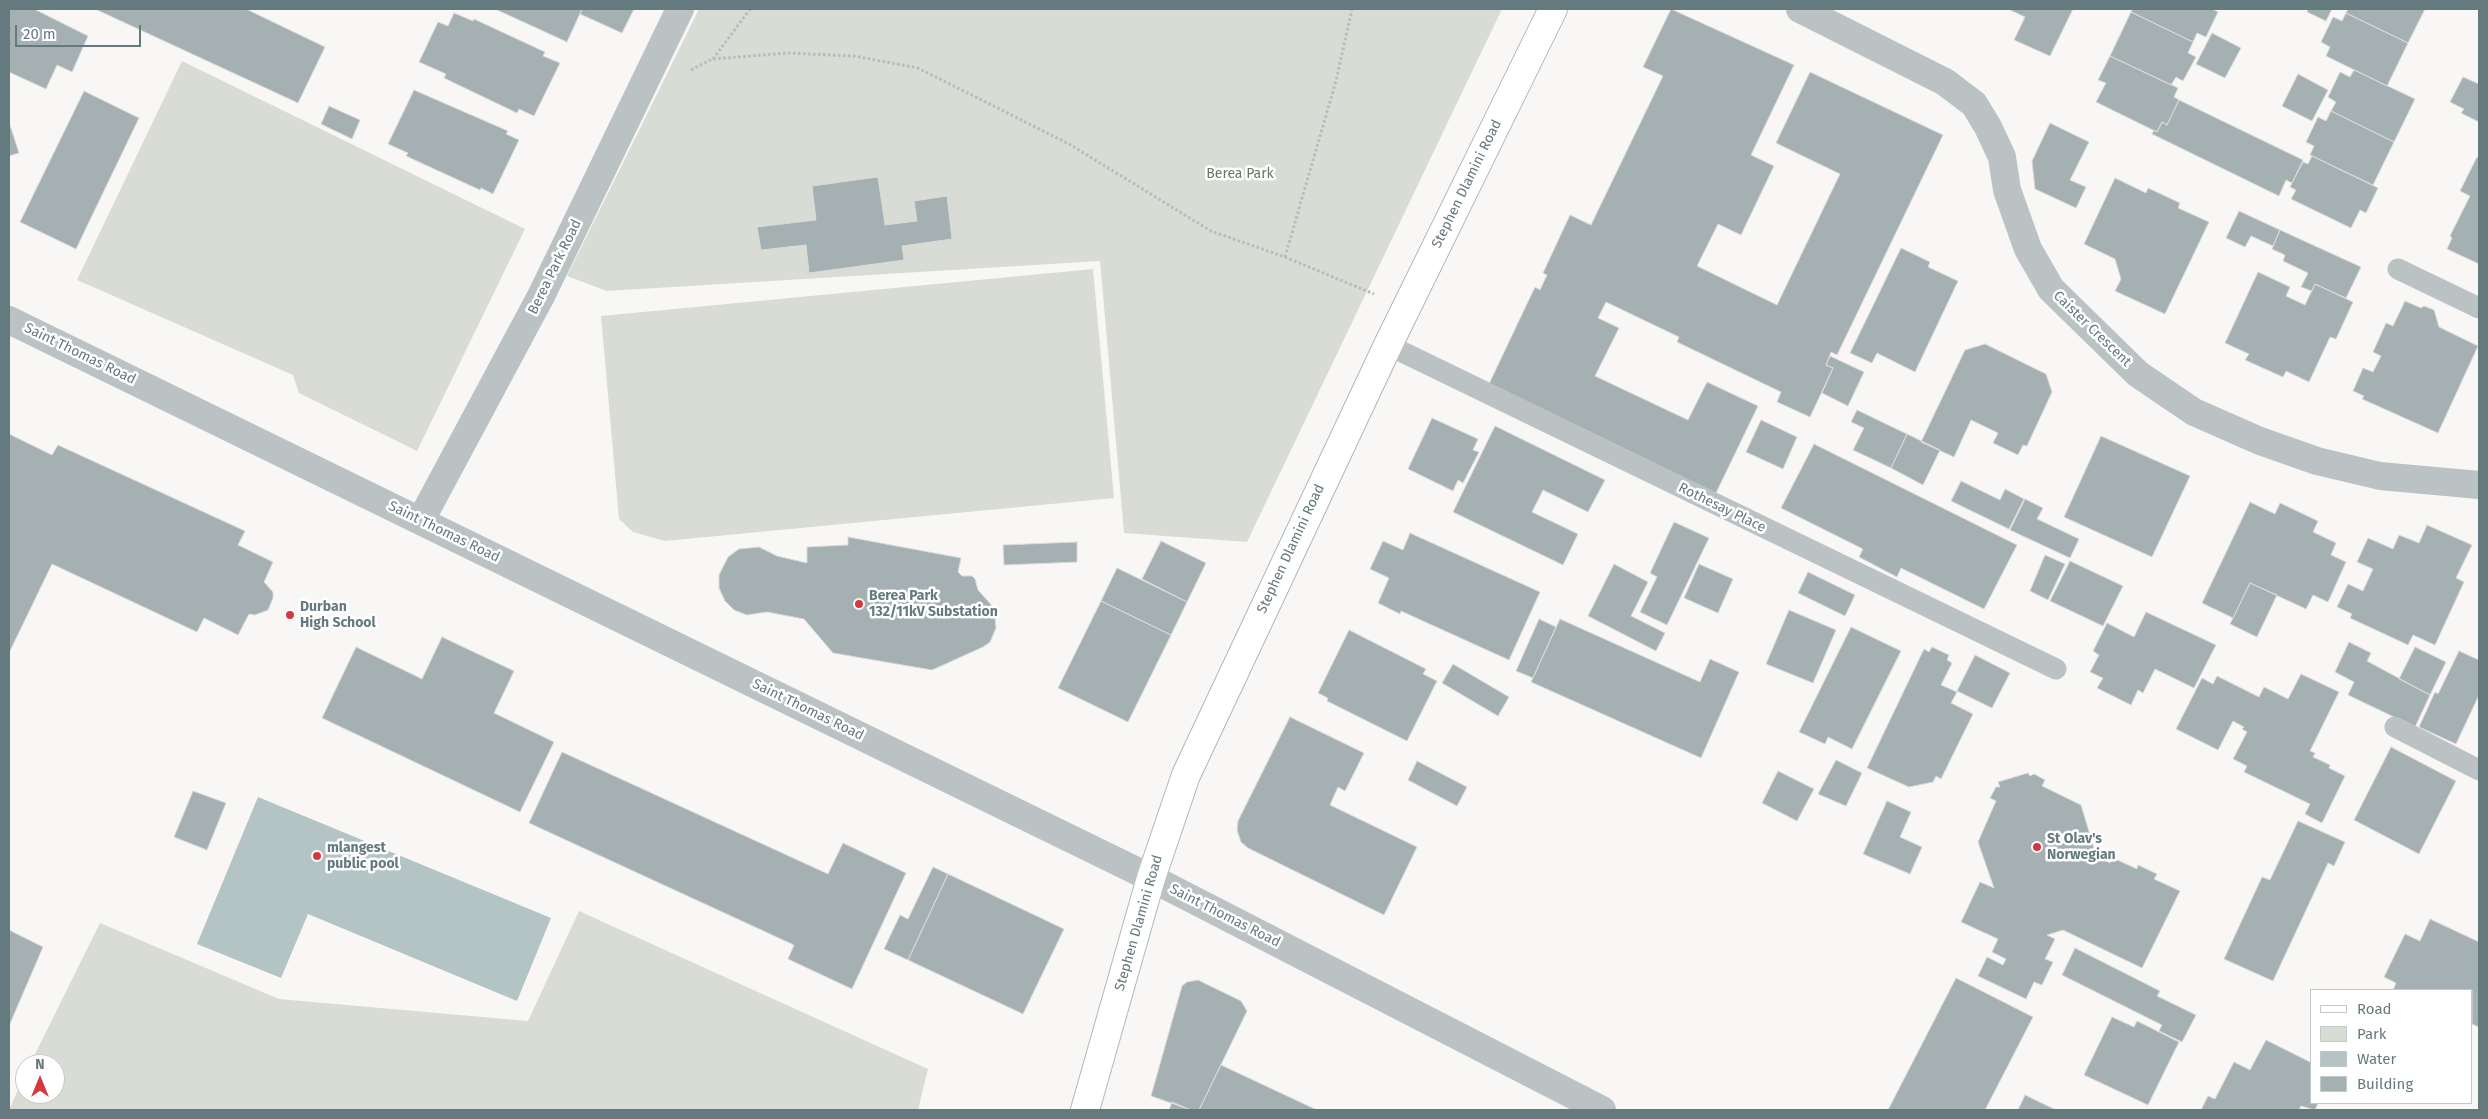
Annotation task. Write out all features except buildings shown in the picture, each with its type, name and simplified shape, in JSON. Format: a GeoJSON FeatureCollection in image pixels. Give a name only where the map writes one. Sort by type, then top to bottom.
{"type":"FeatureCollection","features":[{"type":"Feature","properties":{"kind":"main road","name":"Stephen Dlamini Road"},"geometry":{"type":"LineString","coordinates":[[1085,1110],[1151,878],[1186,775],[1388,345],[1553,9]]}},
{"type":"Feature","properties":{"kind":"street","name":"Berea Park Road"},"geometry":{"type":"LineString","coordinates":[[421,520],[541,296],[680,9]]}},
{"type":"Feature","properties":{"kind":"street","name":"Caister Crescent"},"geometry":{"type":"LineString","coordinates":[[1800,9],[1945,82],[1974,104],[1988,127],[2002,157],[2007,190],[2028,249],[2051,288],[2138,374],[2194,412],[2260,441],[2317,461],[2380,476],[2479,485]]}},
{"type":"Feature","properties":{"kind":"street","name":"Saint Thomas Road"},"geometry":{"type":"LineString","coordinates":[[9,320],[1151,878],[1602,1110]]}},
{"type":"Feature","properties":{"kind":"lane"},"geometry":{"type":"LineString","coordinates":[[2398,269],[2479,308]]}},
{"type":"Feature","properties":{"kind":"lane","name":"Rothesay Place"},"geometry":{"type":"LineString","coordinates":[[1388,345],[2056,669]]}},
{"type":"Feature","properties":{"kind":"lane"},"geometry":{"type":"LineString","coordinates":[[2395,727],[2479,770]]}},
{"type":"Feature","properties":{"kind":"path"},"geometry":{"type":"LineString","coordinates":[[712,59],[750,9]]}},
{"type":"Feature","properties":{"kind":"path"},"geometry":{"type":"LineString","coordinates":[[1285,257],[1336,81],[1352,9]]}},
{"type":"Feature","properties":{"kind":"path"},"geometry":{"type":"LineString","coordinates":[[638,95],[712,59],[788,53],[845,55],[918,68],[1069,144],[1210,231],[1285,257],[1406,308]]}},
{"type":"Feature","properties":{"kind":"green space","name":"Berea Park"},"geometry":{"type":"Polygon","coordinates":[[[699,9],[1502,9],[1247,542],[1124,533],[1100,261],[607,291],[567,276],[699,9]]]}},
{"type":"Feature","properties":{"kind":"green space"},"geometry":{"type":"Polygon","coordinates":[[[182,61],[525,229],[417,451],[299,393],[293,375],[77,280],[182,61]]]}},
{"type":"Feature","properties":{"kind":"green space"},"geometry":{"type":"Polygon","coordinates":[[[1093,269],[1114,498],[665,541],[633,532],[619,519],[601,316],[1093,269]]]}},
{"type":"Feature","properties":{"kind":"green space"},"geometry":{"type":"Polygon","coordinates":[[[579,911],[928,1069],[918,1110],[9,1110],[15,1096],[15,1104],[65,1104],[65,1054],[35,1054],[100,923],[279,999],[528,1021],[579,911]]]}},
{"type":"Feature","properties":{"kind":"water","name":"mlangest public pool"},"geometry":{"type":"Polygon","coordinates":[[[258,797],[551,918],[517,1001],[308,914],[281,978],[197,944],[258,797]]]}},
{"type":"Feature","properties":{"kind":"place","name":"Berea Park 132/11kV Substation"},"geometry":{"type":"Point","coordinates":[859,604]}},
{"type":"Feature","properties":{"kind":"place","name":"Durban High School"},"geometry":{"type":"Point","coordinates":[290,615]}},
{"type":"Feature","properties":{"kind":"place","name":"St Olav's Norwegian"},"geometry":{"type":"Point","coordinates":[2037,847]}},
{"type":"Feature","properties":{"kind":"place","name":"mlangest public pool"},"geometry":{"type":"Point","coordinates":[317,856]}}]}
